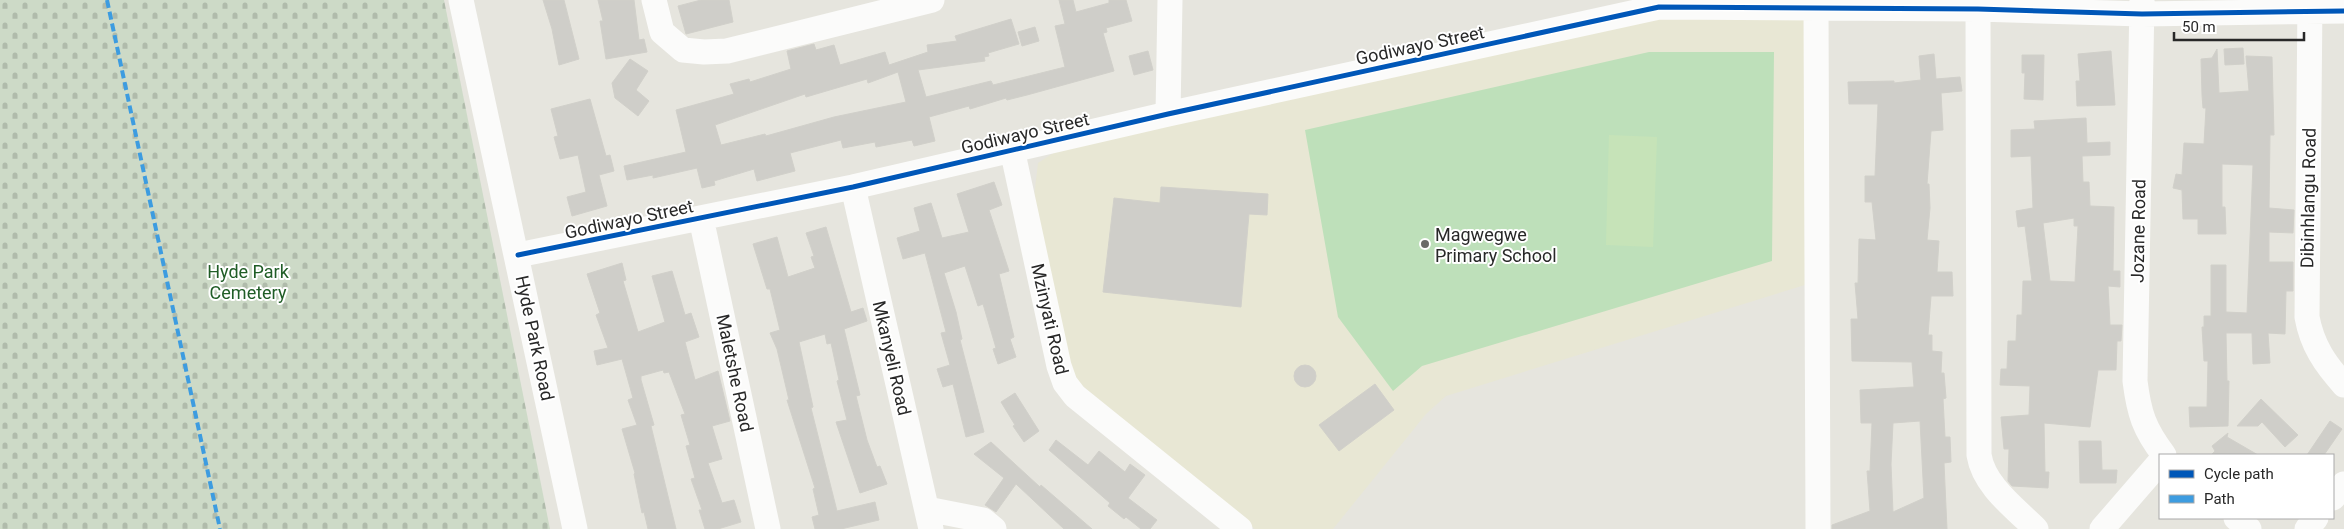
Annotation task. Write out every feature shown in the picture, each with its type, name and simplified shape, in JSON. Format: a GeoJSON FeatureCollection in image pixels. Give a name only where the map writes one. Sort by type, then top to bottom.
{"type":"FeatureCollection","features":[{"type":"Feature","properties":{"kind":"street","name":"Hyde Park Road"},"geometry":{"type":"LineString","coordinates":[[461,0],[576,529]]}},
{"type":"Feature","properties":{"kind":"street"},"geometry":{"type":"LineString","coordinates":[[654,0],[662,32],[683,50],[704,52],[728,51],[932,0]]}},
{"type":"Feature","properties":{"kind":"street"},"geometry":{"type":"LineString","coordinates":[[1168,114],[1170,0]]}},
{"type":"Feature","properties":{"kind":"street","name":"Godiwayo Street"},"geometry":{"type":"LineString","coordinates":[[518,256],[853,187],[1012,149],[1658,4],[1816,8],[1978,9],[2310,6],[2344,12]]}},
{"type":"Feature","properties":{"kind":"street","name":"Dibinhlangu Road"},"geometry":{"type":"LineString","coordinates":[[2310,6],[2307,317],[2310,334],[2316,349],[2344,385]]}},
{"type":"Feature","properties":{"kind":"street","name":"Jozane Road"},"geometry":{"type":"LineString","coordinates":[[2142,7],[2135,381],[2138,408],[2149,436],[2163,454]]}},
{"type":"Feature","properties":{"kind":"street"},"geometry":{"type":"LineString","coordinates":[[1816,8],[1818,529]]}},
{"type":"Feature","properties":{"kind":"street"},"geometry":{"type":"LineString","coordinates":[[1978,9],[1979,455],[1981,469],[1993,486],[2036,529]]}},
{"type":"Feature","properties":{"kind":"street","name":"Mzinyati Road"},"geometry":{"type":"LineString","coordinates":[[1012,149],[1059,366],[1065,383],[1075,396],[1240,529]]}},
{"type":"Feature","properties":{"kind":"street","name":"Mkanyeli Road"},"geometry":{"type":"LineString","coordinates":[[853,187],[928,519]]}},
{"type":"Feature","properties":{"kind":"street","name":"Maletshe Road"},"geometry":{"type":"LineString","coordinates":[[701,218],[768,529]]}},
{"type":"Feature","properties":{"kind":"street"},"geometry":{"type":"LineString","coordinates":[[2102,529],[2159,463]]}},
{"type":"Feature","properties":{"kind":"street"},"geometry":{"type":"LineString","coordinates":[[2334,497],[2344,484]]}},
{"type":"Feature","properties":{"kind":"street"},"geometry":{"type":"LineString","coordinates":[[928,519],[983,520],[994,529]]}},
{"type":"Feature","properties":{"kind":"street"},"geometry":{"type":"LineString","coordinates":[[2237,519],[2249,529]]}},
{"type":"Feature","properties":{"kind":"street"},"geometry":{"type":"LineString","coordinates":[[2307,529],[2315,519]]}},
{"type":"Feature","properties":{"kind":"shaded area","name":"Magwegwe Primary School"},"geometry":{"type":"Polygon","coordinates":[[[1661,16],[1808,16],[1808,284],[1446,396],[1426,414],[1333,529],[1255,529],[1074,379],[1033,205],[1038,163],[1061,148],[1661,16]]]}},
{"type":"Feature","properties":{"kind":"green space","name":"Hyde Park Cemetery"},"geometry":{"type":"Polygon","coordinates":[[[0,0],[444,0],[550,529],[0,529],[0,0]]]}},
{"type":"Feature","properties":{"kind":"green space"},"geometry":{"type":"Polygon","coordinates":[[[1649,52],[1774,52],[1772,261],[1422,366],[1393,391],[1338,317],[1305,130],[1649,52]]]}},
{"type":"Feature","properties":{"kind":"green space"},"geometry":{"type":"Polygon","coordinates":[[[1609,135],[1657,137],[1653,247],[1606,245],[1609,135]]]}},
{"type":"Feature","properties":{"kind":"building"},"geometry":{"type":"Polygon","coordinates":[[[543,0],[564,0],[579,59],[559,65],[552,29],[543,0]]]}},
{"type":"Feature","properties":{"kind":"building"},"geometry":{"type":"Polygon","coordinates":[[[598,0],[634,0],[639,40],[644,39],[647,52],[606,59],[600,21],[603,21],[598,0]]]}},
{"type":"Feature","properties":{"kind":"building"},"geometry":{"type":"Polygon","coordinates":[[[701,0],[729,0],[733,22],[686,34],[678,6],[701,0]]]}},
{"type":"Feature","properties":{"kind":"building"},"geometry":{"type":"Polygon","coordinates":[[[1059,0],[1073,0],[1076,12],[1109,3],[1109,0],[1126,0],[1132,21],[1106,28],[1107,32],[1103,33],[1114,71],[1007,100],[1006,98],[970,109],[969,106],[929,117],[935,141],[914,146],[912,140],[876,147],[875,142],[843,148],[841,140],[790,153],[795,171],[757,181],[754,169],[714,181],[715,185],[702,188],[697,168],[653,178],[653,175],[627,180],[624,166],[686,152],[676,110],[734,94],[730,84],[749,79],[750,82],[791,69],[787,51],[814,44],[816,50],[834,45],[840,65],[885,52],[889,65],[928,52],[927,45],[957,41],[955,36],[1011,19],[1019,44],[988,53],[989,56],[984,57],[985,61],[918,70],[926,97],[991,81],[993,85],[1065,67],[1055,26],[1065,24],[1059,0]],[[898,72],[868,83],[867,79],[806,97],[805,94],[715,125],[721,145],[765,134],[766,136],[834,117],[906,102],[898,72]]]}},
{"type":"Feature","properties":{"kind":"building"},"geometry":{"type":"Polygon","coordinates":[[[1035,27],[1039,41],[1022,46],[1018,32],[1035,27]]]}},
{"type":"Feature","properties":{"kind":"building"},"geometry":{"type":"Polygon","coordinates":[[[2243,48],[2244,64],[2225,65],[2224,49],[2243,48]]]}},
{"type":"Feature","properties":{"kind":"building"},"geometry":{"type":"Polygon","coordinates":[[[2217,49],[2219,93],[2249,91],[2246,56],[2272,57],[2274,135],[2270,135],[2269,208],[2294,210],[2293,233],[2269,232],[2269,262],[2293,262],[2293,291],[2286,291],[2285,334],[2268,333],[2270,363],[2253,364],[2252,333],[2226,333],[2227,381],[2229,381],[2228,426],[2190,427],[2189,407],[2207,407],[2208,361],[2204,361],[2202,327],[2204,327],[2204,316],[2211,316],[2211,265],[2226,265],[2226,312],[2247,313],[2253,165],[2222,164],[2222,207],[2225,207],[2226,234],[2198,234],[2198,219],[2183,219],[2182,190],[2173,188],[2176,174],[2182,175],[2184,143],[2204,144],[2206,108],[2203,108],[2201,59],[2212,58],[2217,49]]]}},
{"type":"Feature","properties":{"kind":"building"},"geometry":{"type":"Polygon","coordinates":[[[1148,51],[1153,70],[1134,75],[1129,56],[1148,51]]]}},
{"type":"Feature","properties":{"kind":"building"},"geometry":{"type":"Polygon","coordinates":[[[2111,51],[2115,105],[2077,106],[2076,81],[2080,81],[2078,54],[2111,51]]]}},
{"type":"Feature","properties":{"kind":"building"},"geometry":{"type":"Polygon","coordinates":[[[1934,54],[1936,79],[1960,77],[1962,91],[1941,93],[1943,130],[1931,131],[1927,184],[1929,184],[1930,208],[1927,240],[1939,241],[1937,272],[1952,272],[1953,296],[1931,296],[1928,335],[1932,335],[1932,351],[1942,352],[1941,373],[1944,373],[1946,398],[1943,399],[1945,437],[1950,437],[1951,462],[1944,463],[1947,529],[1832,529],[1832,525],[1870,511],[1867,471],[1870,471],[1872,423],[1861,423],[1860,390],[1914,387],[1912,362],[1852,361],[1851,319],[1858,319],[1855,283],[1858,283],[1859,239],[1876,240],[1872,202],[1865,202],[1865,176],[1875,176],[1878,104],[1849,104],[1848,82],[1894,81],[1894,83],[1921,80],[1919,56],[1934,54]],[[1920,421],[1893,423],[1891,464],[1893,512],[1924,498],[1920,421]]]}},
{"type":"Feature","properties":{"kind":"building"},"geometry":{"type":"Polygon","coordinates":[[[2022,55],[2044,55],[2043,100],[2024,99],[2025,73],[2022,73],[2022,55]]]}},
{"type":"Feature","properties":{"kind":"building"},"geometry":{"type":"Polygon","coordinates":[[[630,59],[648,71],[636,90],[649,101],[638,116],[615,98],[612,83],[630,59]]]}},
{"type":"Feature","properties":{"kind":"building"},"geometry":{"type":"Polygon","coordinates":[[[590,99],[606,156],[610,155],[614,171],[599,175],[607,206],[572,216],[567,197],[586,192],[578,155],[560,159],[554,137],[558,136],[551,109],[590,99]]]}},
{"type":"Feature","properties":{"kind":"building"},"geometry":{"type":"Polygon","coordinates":[[[2086,118],[2087,143],[2110,142],[2110,155],[2082,156],[2083,182],[2089,182],[2090,206],[2114,207],[2113,271],[2120,271],[2120,287],[2108,286],[2110,325],[2122,325],[2121,341],[2117,341],[2116,370],[2098,370],[2090,427],[2044,423],[2045,472],[2049,472],[2048,488],[2012,486],[2008,481],[2009,449],[2004,449],[2001,417],[2029,415],[2030,386],[2000,385],[2001,369],[2007,369],[2008,341],[2016,341],[2017,315],[2022,315],[2023,281],[2032,281],[2025,226],[2018,227],[2016,211],[2033,208],[2031,156],[2011,157],[2011,130],[2035,129],[2034,121],[2086,118]],[[2074,218],[2043,223],[2050,281],[2075,282],[2078,226],[2074,226],[2074,218]]]}},
{"type":"Feature","properties":{"kind":"building"},"geometry":{"type":"Polygon","coordinates":[[[994,182],[1002,205],[989,210],[1009,271],[999,274],[1014,337],[1010,339],[1016,357],[998,364],[993,349],[996,348],[983,304],[978,306],[965,266],[944,273],[956,312],[962,339],[960,340],[984,432],[966,437],[953,384],[943,387],[937,369],[950,365],[941,333],[946,332],[925,253],[903,259],[897,238],[920,231],[914,208],[931,203],[942,238],[969,232],[957,194],[994,182]]]}},
{"type":"Feature","properties":{"kind":"building"},"geometry":{"type":"Polygon","coordinates":[[[1161,187],[1268,194],[1267,215],[1249,214],[1241,307],[1103,292],[1114,198],[1160,203],[1161,187]]]}},
{"type":"Feature","properties":{"kind":"building"},"geometry":{"type":"Polygon","coordinates":[[[826,227],[851,312],[863,308],[867,321],[844,329],[860,395],[856,396],[867,440],[877,467],[880,466],[887,484],[860,493],[836,422],[847,420],[837,381],[839,380],[831,343],[827,344],[825,334],[799,342],[813,407],[811,408],[837,511],[875,502],[879,520],[841,529],[815,529],[812,517],[819,515],[813,489],[815,488],[787,400],[789,400],[777,349],[770,333],[780,330],[770,289],[767,289],[753,244],[777,237],[788,277],[815,268],[811,257],[814,256],[806,233],[826,227]]]}},
{"type":"Feature","properties":{"kind":"building"},"geometry":{"type":"Polygon","coordinates":[[[622,263],[626,280],[623,281],[638,332],[665,322],[652,276],[672,271],[685,315],[691,313],[699,337],[685,342],[695,380],[718,371],[730,421],[712,426],[722,459],[708,463],[722,503],[734,500],[741,522],[718,529],[705,529],[699,510],[702,510],[691,479],[695,478],[686,446],[690,445],[681,415],[685,414],[669,372],[664,373],[663,370],[641,376],[641,380],[654,425],[651,426],[676,529],[648,529],[644,512],[642,513],[635,473],[622,429],[637,425],[628,400],[633,398],[622,359],[597,365],[594,351],[608,348],[596,315],[600,313],[587,274],[622,263]]]}},
{"type":"Feature","properties":{"kind":"building"},"geometry":{"type":"Polygon","coordinates":[[[1305,365],[1313,368],[1316,376],[1313,384],[1305,387],[1297,384],[1294,376],[1297,368],[1305,365]]]}},
{"type":"Feature","properties":{"kind":"building"},"geometry":{"type":"Polygon","coordinates":[[[1375,384],[1394,410],[1339,451],[1319,425],[1375,384]]]}},
{"type":"Feature","properties":{"kind":"building"},"geometry":{"type":"Polygon","coordinates":[[[1015,393],[1039,431],[1024,442],[1013,426],[1015,425],[1001,402],[1015,393]]]}},
{"type":"Feature","properties":{"kind":"building"},"geometry":{"type":"Polygon","coordinates":[[[2261,399],[2298,435],[2285,447],[2262,422],[2258,426],[2237,426],[2261,399]]]}},
{"type":"Feature","properties":{"kind":"building"},"geometry":{"type":"Polygon","coordinates":[[[2330,421],[2342,429],[2325,454],[2308,454],[2330,421]]]}},
{"type":"Feature","properties":{"kind":"building"},"geometry":{"type":"Polygon","coordinates":[[[2228,433],[2227,437],[2256,454],[2212,454],[2215,451],[2212,446],[2228,433]]]}},
{"type":"Feature","properties":{"kind":"building"},"geometry":{"type":"Polygon","coordinates":[[[1056,440],[1088,465],[1099,451],[1125,472],[1130,464],[1145,475],[1128,498],[1157,520],[1150,529],[1141,529],[1126,517],[1124,519],[1108,506],[1110,503],[1049,450],[1056,440]]]}},
{"type":"Feature","properties":{"kind":"building"},"geometry":{"type":"Polygon","coordinates":[[[2079,441],[2101,441],[2102,470],[2117,470],[2116,483],[2080,483],[2079,441]]]}},
{"type":"Feature","properties":{"kind":"building"},"geometry":{"type":"Polygon","coordinates":[[[991,442],[1040,487],[1041,485],[1092,529],[1064,529],[1016,484],[996,512],[985,505],[1004,478],[974,454],[991,442]]]}},
{"type":"Feature","properties":{"kind":"marked path"},"geometry":{"type":"LineString","coordinates":[[107,0],[220,529]]}},
{"type":"Feature","properties":{"kind":"cycle path"},"geometry":{"type":"LineString","coordinates":[[518,255],[853,187],[1168,114],[1659,7],[1978,9],[2142,14],[2344,11]]}},
{"type":"Feature","properties":{"kind":"place","name":"Magwegwe Primary School"},"geometry":{"type":"Point","coordinates":[1425,244]}}]}
